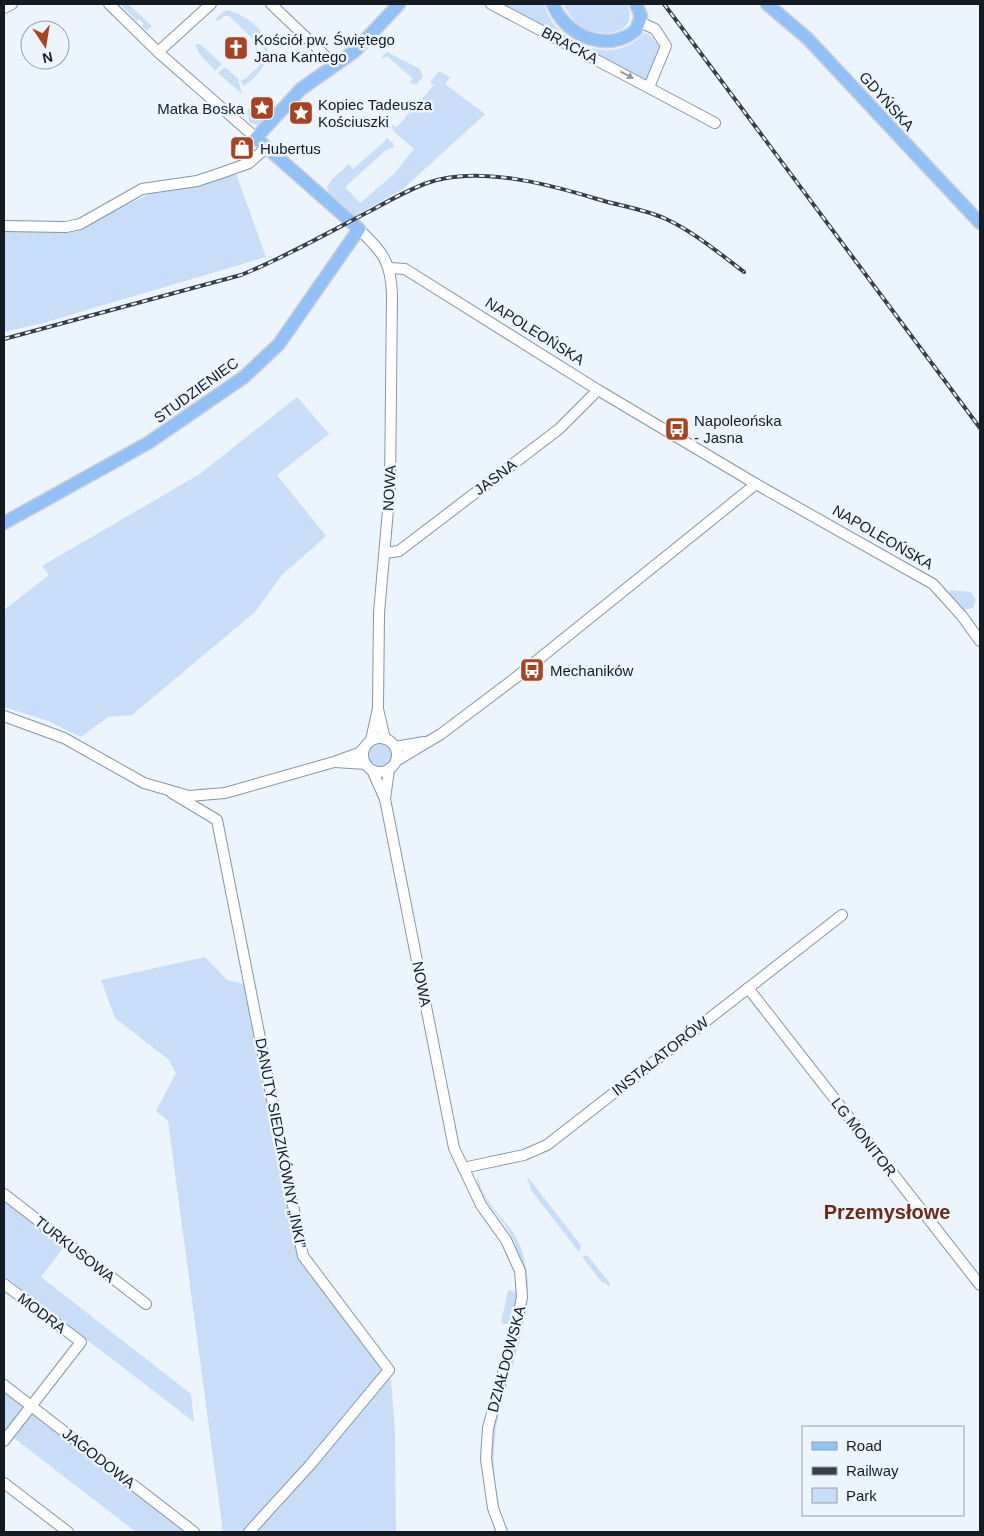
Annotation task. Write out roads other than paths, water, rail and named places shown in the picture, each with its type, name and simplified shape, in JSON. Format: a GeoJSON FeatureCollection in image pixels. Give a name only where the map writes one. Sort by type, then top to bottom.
{"type":"FeatureCollection","features":[{"type":"Feature","properties":{"kind":"main road"},"geometry":{"type":"LineString","coordinates":[[359,229],[256,138],[300,89],[365,42],[400,4]]}},
{"type":"Feature","properties":{"kind":"main road"},"geometry":{"type":"LineString","coordinates":[[553,4],[567,25],[585,37],[599,40],[614,40],[630,35],[640,22],[640,10],[636,4]]}},
{"type":"Feature","properties":{"kind":"main road","name":"GDYŃSKA"},"geometry":{"type":"LineString","coordinates":[[767,4],[807,38],[978,217]]}},
{"type":"Feature","properties":{"kind":"main road","name":"STUDZIENIEC"},"geometry":{"type":"LineString","coordinates":[[4,523],[148,443],[244,377],[279,344],[359,229]]}},
{"type":"Feature","properties":{"kind":"street"},"geometry":{"type":"LineString","coordinates":[[4,8],[12,4]]}},
{"type":"Feature","properties":{"kind":"street"},"geometry":{"type":"LineString","coordinates":[[109,4],[158,52],[256,138]]}},
{"type":"Feature","properties":{"kind":"street"},"geometry":{"type":"LineString","coordinates":[[158,52],[211,4]]}},
{"type":"Feature","properties":{"kind":"street"},"geometry":{"type":"LineString","coordinates":[[271,4],[335,65]]}},
{"type":"Feature","properties":{"kind":"street","name":"BRACKA"},"geometry":{"type":"LineString","coordinates":[[491,4],[715,123]]}},
{"type":"Feature","properties":{"kind":"street"},"geometry":{"type":"LineString","coordinates":[[640,22],[656,29],[666,46],[649,87]]}},
{"type":"Feature","properties":{"kind":"street"},"geometry":{"type":"LineString","coordinates":[[4,226],[66,226],[80,224],[142,189],[197,181],[249,163],[266,148]]}},
{"type":"Feature","properties":{"kind":"street"},"geometry":{"type":"LineString","coordinates":[[359,229],[381,250],[390,268]]}},
{"type":"Feature","properties":{"kind":"street","name":"NAPOLEOŃSKA"},"geometry":{"type":"LineString","coordinates":[[390,268],[405,269],[598,390],[756,484],[932,584],[962,616],[980,641]]}},
{"type":"Feature","properties":{"kind":"street","name":"NOWA"},"geometry":{"type":"LineString","coordinates":[[368,744],[378,708],[379,613],[385,553],[391,451],[392,295],[390,268]]}},
{"type":"Feature","properties":{"kind":"street","name":"JASNA"},"geometry":{"type":"LineString","coordinates":[[385,553],[399,551],[559,429],[598,390]]}},
{"type":"Feature","properties":{"kind":"street"},"geometry":{"type":"LineString","coordinates":[[334,762],[369,767],[381,772],[389,769],[396,761],[424,742],[441,734],[514,679],[756,484]]}},
{"type":"Feature","properties":{"kind":"street","name":"NOWA"},"geometry":{"type":"LineString","coordinates":[[378,708],[386,739]]}},
{"type":"Feature","properties":{"kind":"street"},"geometry":{"type":"LineString","coordinates":[[4,716],[64,738],[144,783],[172,793],[197,796],[225,793],[334,762],[359,753],[368,744],[386,739],[395,746],[424,742]]}},
{"type":"Feature","properties":{"kind":"street"},"geometry":{"type":"LineString","coordinates":[[368,744],[363,758],[369,767]]}},
{"type":"Feature","properties":{"kind":"street"},"geometry":{"type":"LineString","coordinates":[[395,746],[396,761]]}},
{"type":"Feature","properties":{"kind":"street","name":"NOWA"},"geometry":{"type":"LineString","coordinates":[[369,767],[385,799],[451,1134],[463,1168]]}},
{"type":"Feature","properties":{"kind":"street","name":"NOWA"},"geometry":{"type":"LineString","coordinates":[[385,799],[389,769]]}},
{"type":"Feature","properties":{"kind":"street","name":"DANUTY SIEDZIKÓWNY „INKI”"},"geometry":{"type":"LineString","coordinates":[[172,793],[217,820],[302,1256],[388,1370],[310,1465],[249,1532]]}},
{"type":"Feature","properties":{"kind":"street","name":"INSTALATORÓW"},"geometry":{"type":"LineString","coordinates":[[463,1168],[524,1155],[547,1144],[842,915]]}},
{"type":"Feature","properties":{"kind":"street","name":"LG MONITOR"},"geometry":{"type":"LineString","coordinates":[[748,988],[980,1286]]}},
{"type":"Feature","properties":{"kind":"street","name":"DZIAŁDOWSKA"},"geometry":{"type":"LineString","coordinates":[[463,1168],[481,1205],[514,1254],[522,1284],[518,1317],[488,1428],[487,1477],[492,1508],[502,1532]]}},
{"type":"Feature","properties":{"kind":"street","name":"TURKUSOWA"},"geometry":{"type":"LineString","coordinates":[[4,1194],[146,1304]]}},
{"type":"Feature","properties":{"kind":"street","name":"MODRA"},"geometry":{"type":"LineString","coordinates":[[4,1284],[80,1342],[31,1406]]}},
{"type":"Feature","properties":{"kind":"street","name":"JAGODOWA"},"geometry":{"type":"LineString","coordinates":[[4,1385],[194,1532]]}},
{"type":"Feature","properties":{"kind":"street"},"geometry":{"type":"LineString","coordinates":[[4,1441],[31,1406]]}},
{"type":"Feature","properties":{"kind":"street"},"geometry":{"type":"LineString","coordinates":[[4,1483],[68,1532]]}},
{"type":"Feature","properties":{"kind":"railway"},"geometry":{"type":"LineString","coordinates":[[664,4],[980,428]]}},
{"type":"Feature","properties":{"kind":"railway"},"geometry":{"type":"LineString","coordinates":[[4,339],[241,275],[291,252],[413,189],[447,178],[468,176],[490,176],[535,183],[641,210],[666,219],[696,236],[744,272]]}},
{"type":"Feature","properties":{"kind":"place","name":"Kościół pw. Świętego Jana Kantego"},"geometry":{"type":"Point","coordinates":[236,48]}},
{"type":"Feature","properties":{"kind":"place","name":"Matka Boska"},"geometry":{"type":"Point","coordinates":[262,108]}},
{"type":"Feature","properties":{"kind":"place","name":"Kopiec Tadeusza Kościuszki"},"geometry":{"type":"Point","coordinates":[301,113]}},
{"type":"Feature","properties":{"kind":"place","name":"Hubertus"},"geometry":{"type":"Point","coordinates":[242,148]}},
{"type":"Feature","properties":{"kind":"place","name":"Napoleońska - Jasna"},"geometry":{"type":"Point","coordinates":[677,429]}},
{"type":"Feature","properties":{"kind":"place","name":"Mechaników"},"geometry":{"type":"Point","coordinates":[532,670]}},
{"type":"Feature","properties":{"kind":"district","name":"Przemysłowe"},"geometry":{"type":"Point","coordinates":[887,1212]}}]}
